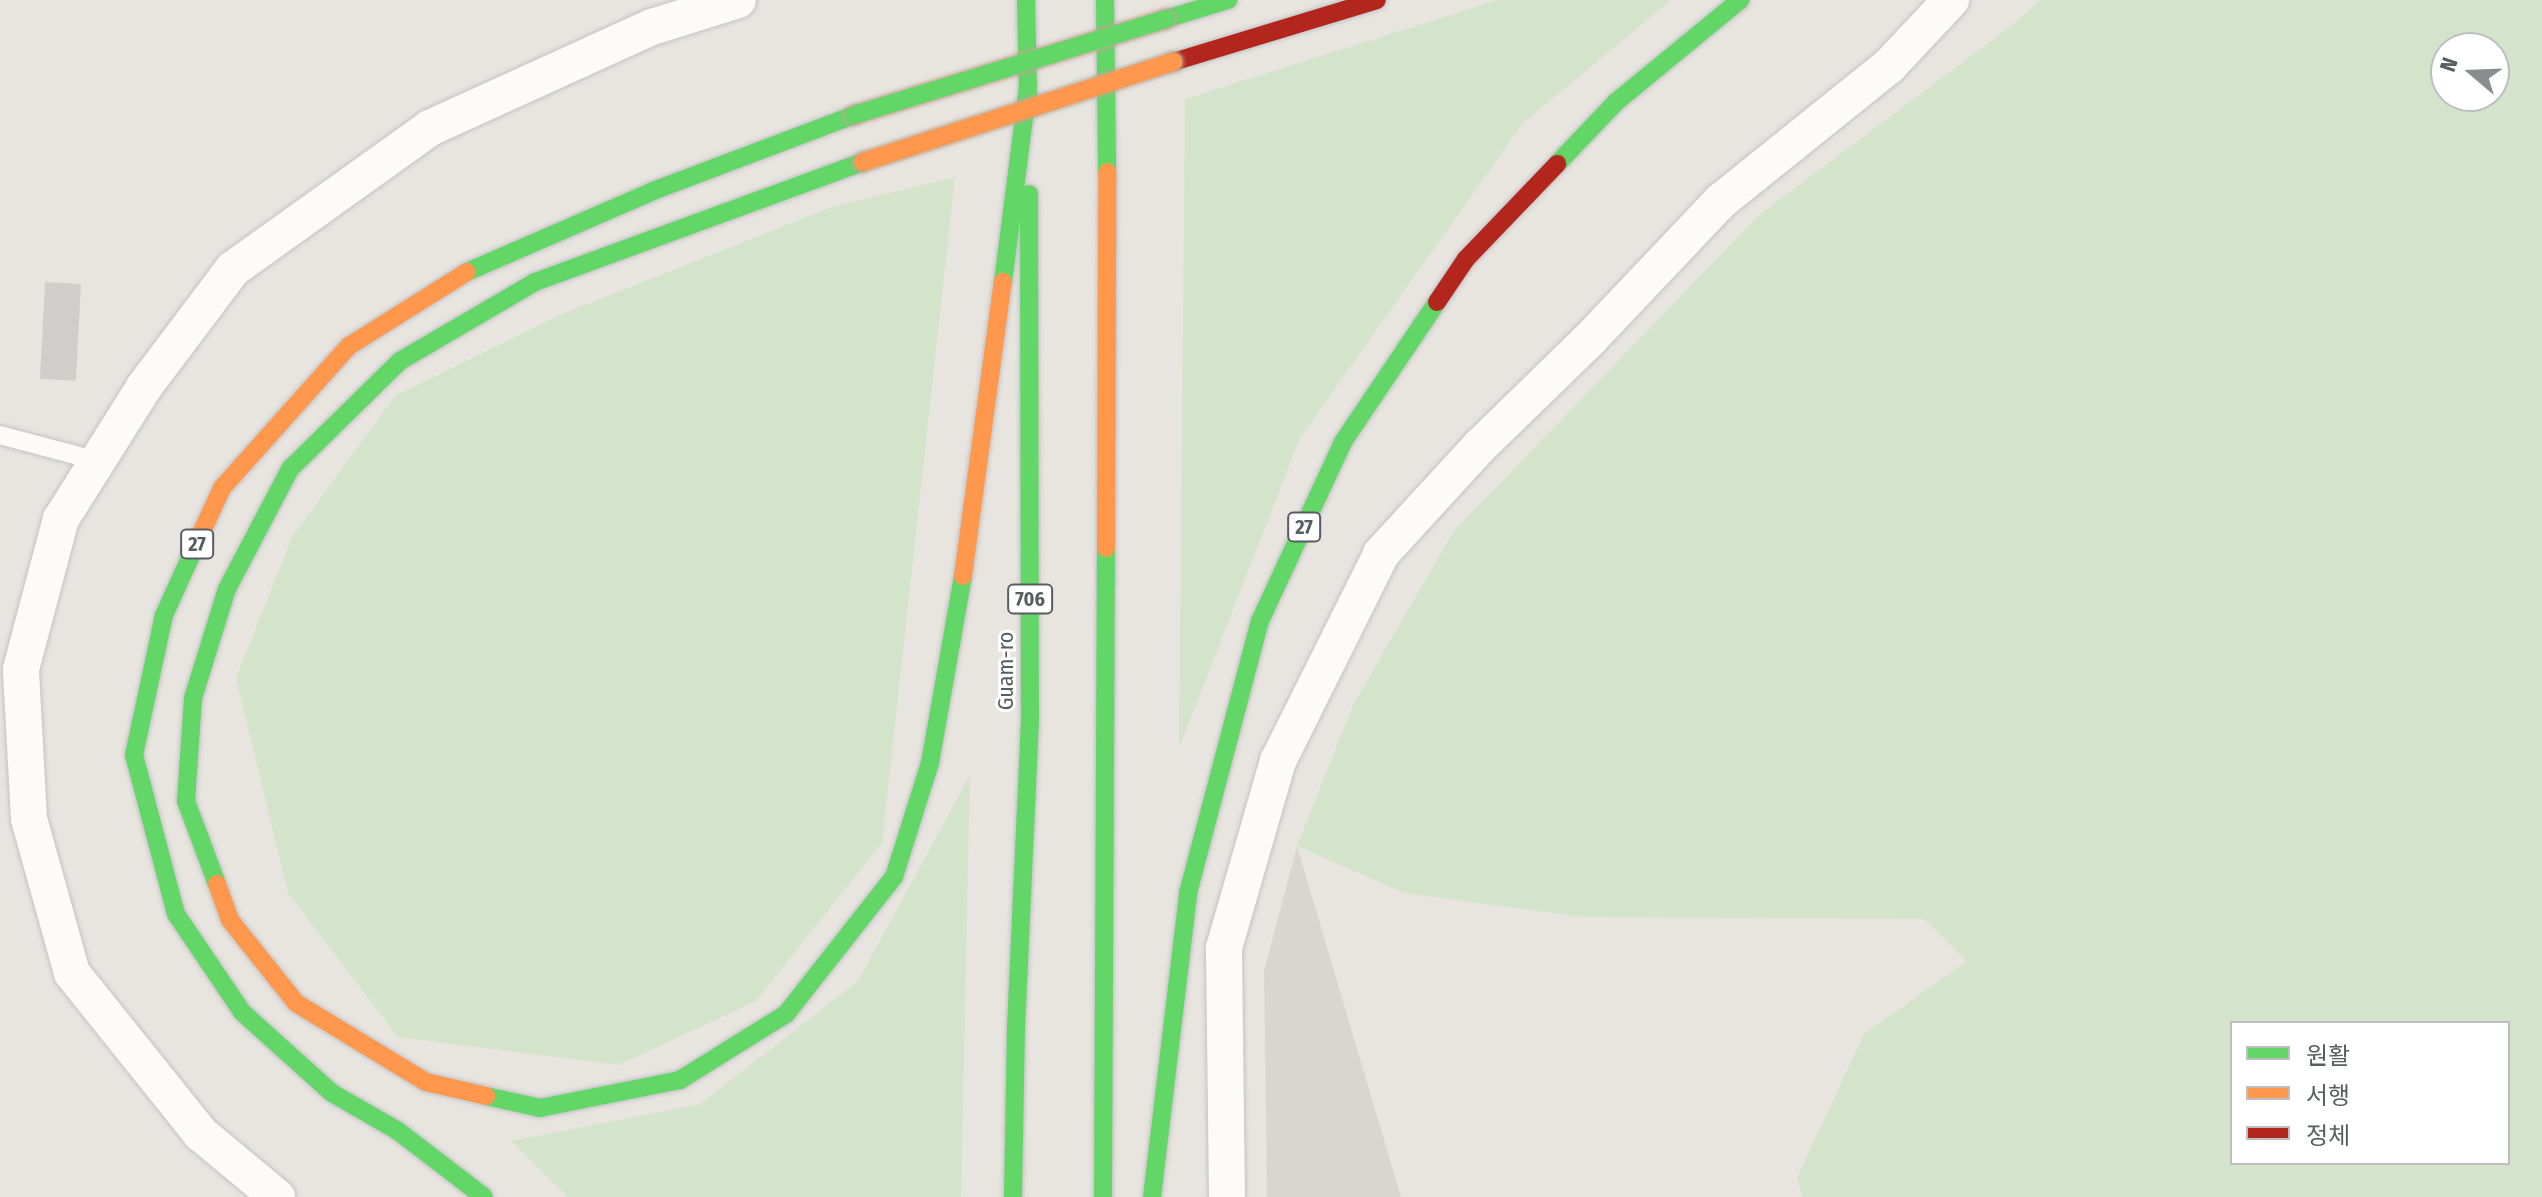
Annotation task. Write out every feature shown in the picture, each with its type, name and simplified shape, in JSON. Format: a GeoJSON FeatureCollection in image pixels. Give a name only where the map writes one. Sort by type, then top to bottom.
{"type":"FeatureCollection","features":[{"type":"Feature","properties":{"kind":"main road","name":"Guam-ro"},"geometry":{"type":"LineString","coordinates":[[1013,1197],[1016,1028],[1030,723],[1026,0]]}},
{"type":"Feature","properties":{"kind":"main road"},"geometry":{"type":"LineString","coordinates":[[1103,1197],[1108,44],[1105,0]]}},
{"type":"Feature","properties":{"kind":"main road","name":"27"},"geometry":{"type":"LineString","coordinates":[[484,1197],[398,1131],[332,1093],[242,1012],[176,914],[134,755],[164,615],[222,488],[349,346],[476,266],[653,191],[854,115],[1228,0]]}},
{"type":"Feature","properties":{"kind":"main road"},"geometry":{"type":"LineString","coordinates":[[1028,86],[974,516],[930,763],[894,877],[786,1014],[680,1080],[540,1108],[426,1082],[296,1003],[230,920],[186,801],[193,698],[227,589],[290,469],[400,361],[535,282],[863,162],[1173,62],[1377,0]]}},
{"type":"Feature","properties":{"kind":"main road","name":"27"},"geometry":{"type":"LineString","coordinates":[[1152,1197],[1188,893],[1260,621],[1343,442],[1466,259],[1616,102],[1740,0]]}},
{"type":"Feature","properties":{"kind":"street"},"geometry":{"type":"LineString","coordinates":[[277,1197],[201,1134],[72,973],[29,819],[21,669],[61,519],[144,387],[233,269],[430,128],[652,27],[738,0]]}},
{"type":"Feature","properties":{"kind":"street"},"geometry":{"type":"LineString","coordinates":[[1227,1197],[1224,948],[1278,761],[1381,554],[1480,446],[1589,340],[1721,201],[1889,66],[1951,0]]}},
{"type":"Feature","properties":{"kind":"lane"},"geometry":{"type":"LineString","coordinates":[[0,435],[98,461]]}},
{"type":"Feature","properties":{"kind":"shaded area"},"geometry":{"type":"Polygon","coordinates":[[[1297,846],[1401,1197],[1267,1197],[1264,971],[1297,846]]]}},
{"type":"Feature","properties":{"kind":"green space"},"geometry":{"type":"Polygon","coordinates":[[[1498,0],[1671,0],[1523,123],[1300,438],[1179,748],[1185,99],[1498,0]]]}},
{"type":"Feature","properties":{"kind":"green space"},"geometry":{"type":"Polygon","coordinates":[[[2040,0],[2542,0],[2542,1197],[1802,1197],[1797,1178],[1864,1034],[1967,961],[1924,919],[1582,917],[1404,893],[1297,846],[1353,705],[1453,532],[1759,215],[2011,26],[2040,0]]]}},
{"type":"Feature","properties":{"kind":"green space"},"geometry":{"type":"Polygon","coordinates":[[[955,177],[882,843],[756,1001],[619,1065],[398,1037],[288,893],[236,678],[292,537],[395,396],[562,314],[829,208],[955,177]]]}},
{"type":"Feature","properties":{"kind":"green space"},"geometry":{"type":"Polygon","coordinates":[[[970,775],[961,1197],[568,1197],[511,1141],[700,1104],[858,981],[970,775]]]}},
{"type":"Feature","properties":{"kind":"building"},"geometry":{"type":"Polygon","coordinates":[[[45,282],[81,284],[76,381],[40,379],[45,282]]]}},
{"type":"Feature","properties":{"kind":"traffic: fast"},"geometry":{"type":"LineString","coordinates":[[1026,0],[1028,98]]}},
{"type":"Feature","properties":{"kind":"traffic: fast"},"geometry":{"type":"LineString","coordinates":[[1105,0],[1107,172]]}},
{"type":"Feature","properties":{"kind":"traffic: fast"},"geometry":{"type":"LineString","coordinates":[[1166,19],[1228,0]]}},
{"type":"Feature","properties":{"kind":"traffic: fast"},"geometry":{"type":"LineString","coordinates":[[1557,164],[1616,102],[1740,0]]}},
{"type":"Feature","properties":{"kind":"traffic: fast"},"geometry":{"type":"LineString","coordinates":[[854,115],[1166,19]]}},
{"type":"Feature","properties":{"kind":"traffic: fast"},"geometry":{"type":"LineString","coordinates":[[1003,282],[1028,86]]}},
{"type":"Feature","properties":{"kind":"traffic: fast"},"geometry":{"type":"LineString","coordinates":[[467,272],[653,191],[854,115]]}},
{"type":"Feature","properties":{"kind":"traffic: fast"},"geometry":{"type":"LineString","coordinates":[[217,884],[186,801],[193,698],[227,589],[290,469],[400,361],[535,282],[863,162]]}},
{"type":"Feature","properties":{"kind":"traffic: fast"},"geometry":{"type":"LineString","coordinates":[[1013,1197],[1016,1028],[1030,723],[1029,194]]}},
{"type":"Feature","properties":{"kind":"traffic: fast"},"geometry":{"type":"LineString","coordinates":[[1152,1197],[1188,893],[1260,621],[1343,442],[1437,302]]}},
{"type":"Feature","properties":{"kind":"traffic: fast"},"geometry":{"type":"LineString","coordinates":[[199,538],[164,615],[134,755],[176,914],[242,1012],[332,1093],[398,1131],[484,1197]]}},
{"type":"Feature","properties":{"kind":"traffic: fast"},"geometry":{"type":"LineString","coordinates":[[1103,1197],[1106,548]]}},
{"type":"Feature","properties":{"kind":"traffic: fast"},"geometry":{"type":"LineString","coordinates":[[486,1096],[540,1108],[680,1080],[786,1014],[894,877],[930,763],[963,576]]}},
{"type":"Feature","properties":{"kind":"traffic: slow"},"geometry":{"type":"LineString","coordinates":[[863,162],[1173,62]]}},
{"type":"Feature","properties":{"kind":"traffic: slow"},"geometry":{"type":"LineString","coordinates":[[1106,548],[1107,172]]}},
{"type":"Feature","properties":{"kind":"traffic: slow"},"geometry":{"type":"LineString","coordinates":[[199,538],[222,488],[349,346],[467,272]]}},
{"type":"Feature","properties":{"kind":"traffic: slow"},"geometry":{"type":"LineString","coordinates":[[963,576],[1003,282]]}},
{"type":"Feature","properties":{"kind":"traffic: slow"},"geometry":{"type":"LineString","coordinates":[[217,884],[230,920],[296,1003],[426,1082],[486,1096]]}},
{"type":"Feature","properties":{"kind":"traffic: jam"},"geometry":{"type":"LineString","coordinates":[[1173,62],[1377,0]]}},
{"type":"Feature","properties":{"kind":"traffic: jam"},"geometry":{"type":"LineString","coordinates":[[1437,302],[1466,259],[1557,164]]}}]}
